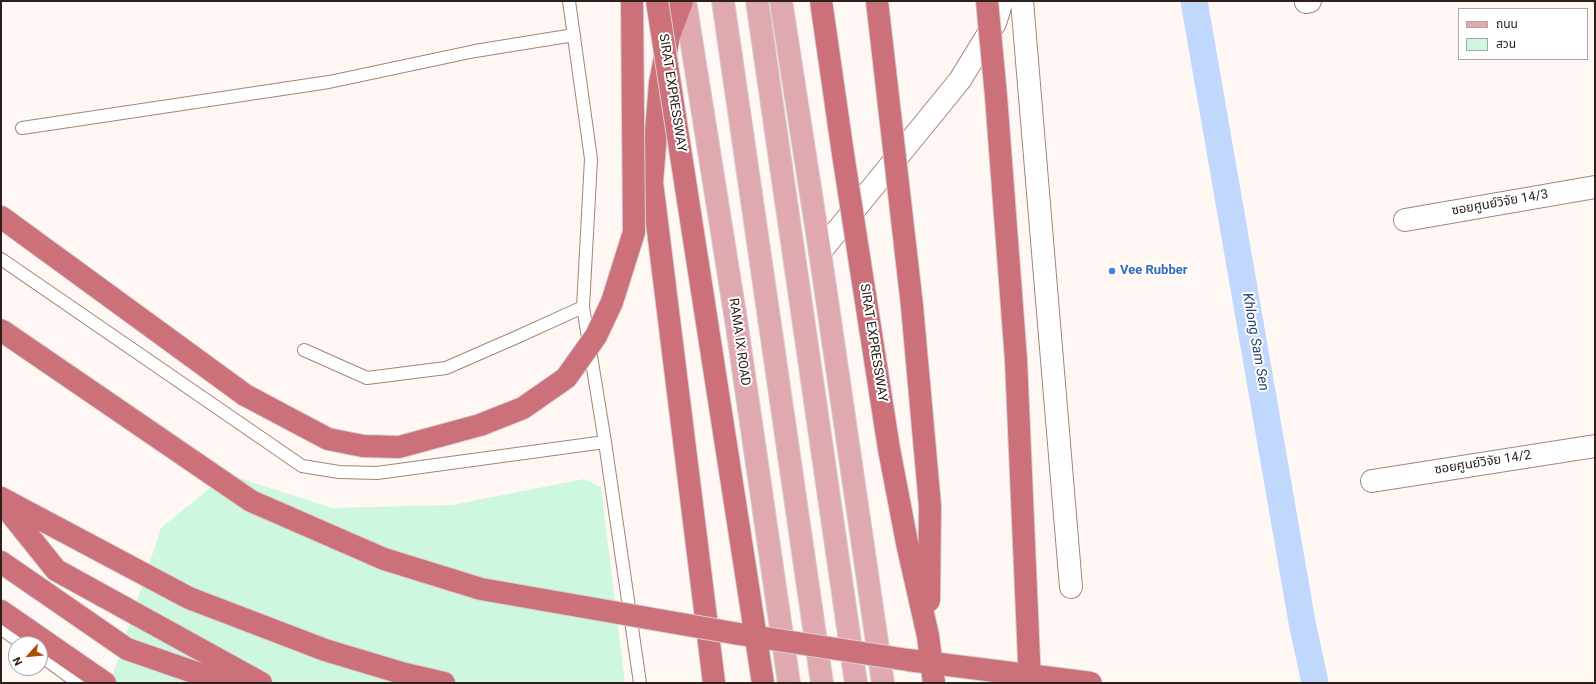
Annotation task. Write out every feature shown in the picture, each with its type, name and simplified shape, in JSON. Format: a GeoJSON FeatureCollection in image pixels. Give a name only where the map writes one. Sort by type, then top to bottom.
{"type":"FeatureCollection","features":[{"type":"Feature","properties":{"kind":"highway"},"geometry":{"type":"LineString","coordinates":[[1,217],[245,395],[328,439],[363,446],[399,447],[480,425],[523,408],[566,378],[596,336],[612,302],[634,232],[632,1]]}},
{"type":"Feature","properties":{"kind":"highway","name":"SIRAT EXPRESSWAY"},"geometry":{"type":"LineString","coordinates":[[657,1],[763,683]]}},
{"type":"Feature","properties":{"kind":"highway"},"geometry":{"type":"LineString","coordinates":[[684,1],[669,36],[660,83],[652,182],[665,297],[714,683]]}},
{"type":"Feature","properties":{"kind":"highway","name":"SIRAT EXPRESSWAY"},"geometry":{"type":"LineString","coordinates":[[821,1],[843,154],[889,449],[907,543],[928,636],[934,683]]}},
{"type":"Feature","properties":{"kind":"highway"},"geometry":{"type":"LineString","coordinates":[[877,1],[912,306],[930,506],[928,636]]}},
{"type":"Feature","properties":{"kind":"highway"},"geometry":{"type":"LineString","coordinates":[[987,1],[996,96],[1016,360],[1030,683]]}},
{"type":"Feature","properties":{"kind":"highway"},"geometry":{"type":"LineString","coordinates":[[1,330],[251,501],[384,559],[481,588],[739,634],[908,660],[1091,683]]}},
{"type":"Feature","properties":{"kind":"highway"},"geometry":{"type":"LineString","coordinates":[[1,500],[56,570],[261,683]]}},
{"type":"Feature","properties":{"kind":"highway"},"geometry":{"type":"LineString","coordinates":[[1,500],[189,598],[325,650],[405,674],[444,683]]}},
{"type":"Feature","properties":{"kind":"highway"},"geometry":{"type":"LineString","coordinates":[[1,562],[127,649],[225,683]]}},
{"type":"Feature","properties":{"kind":"highway"},"geometry":{"type":"LineString","coordinates":[[1,611],[105,683]]}},
{"type":"Feature","properties":{"kind":"main road","name":"RAMA IX ROAD"},"geometry":{"type":"LineString","coordinates":[[684,1],[736,320],[789,683]]}},
{"type":"Feature","properties":{"kind":"main road"},"geometry":{"type":"LineString","coordinates":[[722,1],[822,683]]}},
{"type":"Feature","properties":{"kind":"main road"},"geometry":{"type":"LineString","coordinates":[[757,1],[856,683]]}},
{"type":"Feature","properties":{"kind":"main road"},"geometry":{"type":"LineString","coordinates":[[781,1],[820,252],[883,683]]}},
{"type":"Feature","properties":{"kind":"street"},"geometry":{"type":"LineString","coordinates":[[820,252],[960,80],[995,23],[1002,1]]}},
{"type":"Feature","properties":{"kind":"street"},"geometry":{"type":"LineString","coordinates":[[1022,1],[1071,587]]}},
{"type":"Feature","properties":{"kind":"street","name":"ซอยศูนย์วิจัย 14/3"},"geometry":{"type":"LineString","coordinates":[[1405,220],[1595,187]]}},
{"type":"Feature","properties":{"kind":"street","name":"ซอยศูนย์วิจัย 14/2"},"geometry":{"type":"LineString","coordinates":[[1372,481],[1595,446]]}},
{"type":"Feature","properties":{"kind":"lane"},"geometry":{"type":"LineString","coordinates":[[569,1],[591,159],[583,307],[605,442],[640,683]]}},
{"type":"Feature","properties":{"kind":"lane"},"geometry":{"type":"LineString","coordinates":[[22,128],[329,82],[475,51],[574,35]]}},
{"type":"Feature","properties":{"kind":"lane"},"geometry":{"type":"LineString","coordinates":[[1,258],[302,466],[339,472],[377,473],[605,442]]}},
{"type":"Feature","properties":{"kind":"lane"},"geometry":{"type":"LineString","coordinates":[[304,350],[367,378],[446,368],[512,340],[583,307]]}},
{"type":"Feature","properties":{"kind":"lane"},"geometry":{"type":"LineString","coordinates":[[1,629],[12,636]]}},
{"type":"Feature","properties":{"kind":"lane"},"geometry":{"type":"LineString","coordinates":[[48,661],[78,683]]}},
{"type":"Feature","properties":{"kind":"green space"},"geometry":{"type":"Polygon","coordinates":[[[227,474],[332,508],[452,505],[584,479],[601,487],[625,683],[110,683],[161,528],[227,474]]]}},
{"type":"Feature","properties":{"kind":"waterway","name":"Khlong Sam Sen"},"geometry":{"type":"LineString","coordinates":[[1194,1],[1302,622],[1315,683]]}},
{"type":"Feature","properties":{"kind":"place","name":"Vee Rubber"},"geometry":{"type":"Point","coordinates":[1112,271]}}]}
